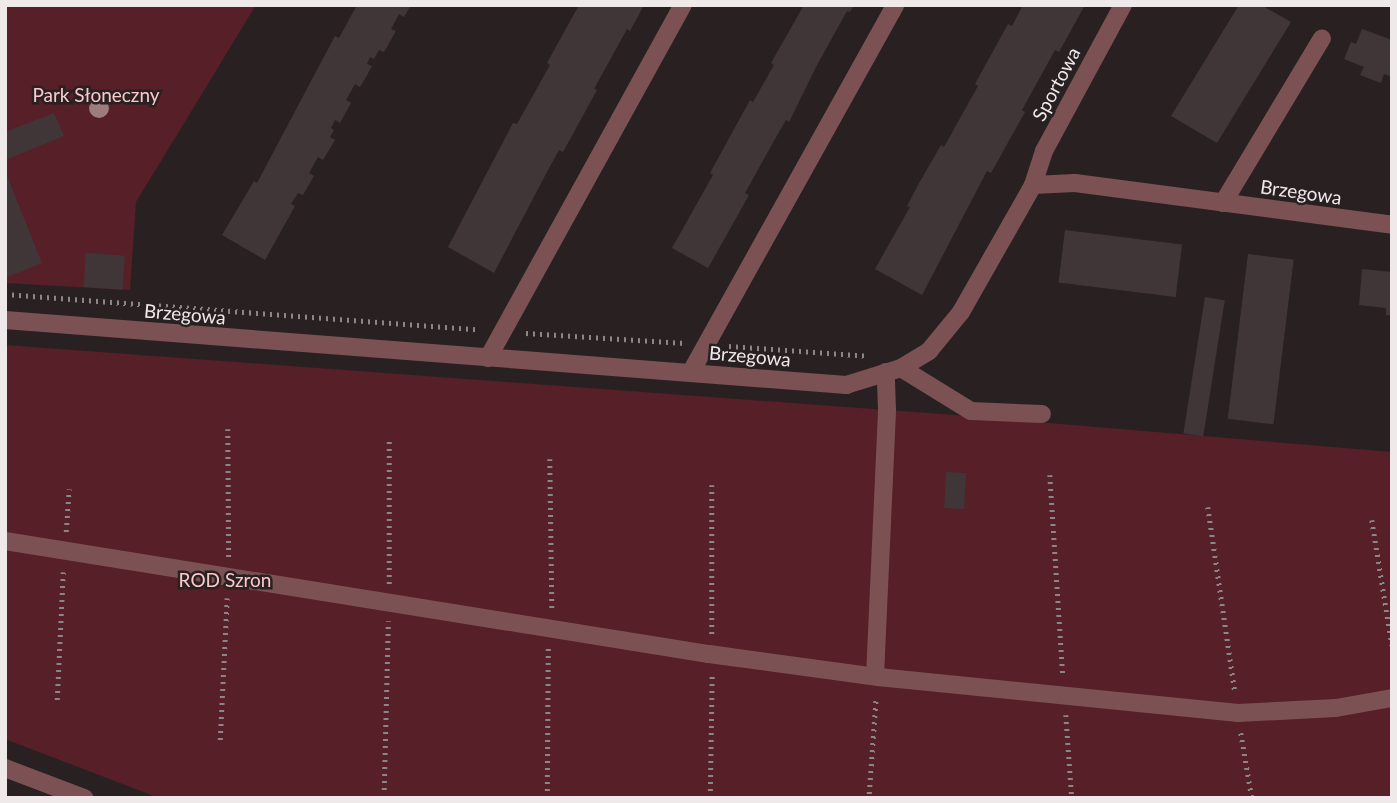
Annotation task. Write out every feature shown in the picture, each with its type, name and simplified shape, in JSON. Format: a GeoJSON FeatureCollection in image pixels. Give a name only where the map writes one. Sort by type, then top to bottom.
{"type":"FeatureCollection","features":[{"type":"Feature","properties":{"kind":"street"},"geometry":{"type":"LineString","coordinates":[[488,358],[683,5]]}},
{"type":"Feature","properties":{"kind":"street"},"geometry":{"type":"LineString","coordinates":[[691,372],[895,5]]}},
{"type":"Feature","properties":{"kind":"street","name":"Sportowa"},"geometry":{"type":"LineString","coordinates":[[1033,185],[1044,151],[1123,5]]}},
{"type":"Feature","properties":{"kind":"street"},"geometry":{"type":"LineString","coordinates":[[1223,203],[1322,38]]}},
{"type":"Feature","properties":{"kind":"street","name":"Brzegowa"},"geometry":{"type":"LineString","coordinates":[[5,320],[846,385],[893,370],[929,351],[961,312],[1033,185],[1075,183],[1392,225]]}},
{"type":"Feature","properties":{"kind":"street"},"geometry":{"type":"LineString","coordinates":[[876,677],[887,410],[893,370],[971,411],[1042,414]]}},
{"type":"Feature","properties":{"kind":"street"},"geometry":{"type":"LineString","coordinates":[[5,541],[712,654],[876,677],[1238,713],[1336,708],[1392,698]]}},
{"type":"Feature","properties":{"kind":"street"},"geometry":{"type":"LineString","coordinates":[[5,768],[84,798]]}},
{"type":"Feature","properties":{"kind":"path"},"geometry":{"type":"LineString","coordinates":[[5,293],[888,357],[893,370]]}},
{"type":"Feature","properties":{"kind":"path"},"geometry":{"type":"LineString","coordinates":[[220,740],[229,578],[228,429]]}},
{"type":"Feature","properties":{"kind":"path"},"geometry":{"type":"LineString","coordinates":[[384,790],[389,441]]}},
{"type":"Feature","properties":{"kind":"path"},"geometry":{"type":"LineString","coordinates":[[547,798],[550,458]]}},
{"type":"Feature","properties":{"kind":"path"},"geometry":{"type":"LineString","coordinates":[[1050,475],[1072,798]]}},
{"type":"Feature","properties":{"kind":"path"},"geometry":{"type":"LineString","coordinates":[[710,798],[712,485]]}},
{"type":"Feature","properties":{"kind":"path"},"geometry":{"type":"LineString","coordinates":[[57,700],[69,489]]}},
{"type":"Feature","properties":{"kind":"path"},"geometry":{"type":"LineString","coordinates":[[1208,507],[1252,798]]}},
{"type":"Feature","properties":{"kind":"path"},"geometry":{"type":"LineString","coordinates":[[1372,520],[1392,645]]}},
{"type":"Feature","properties":{"kind":"path"},"geometry":{"type":"LineString","coordinates":[[869,794],[876,677]]}},
{"type":"Feature","properties":{"kind":"green space","name":"Park Słoneczny"},"geometry":{"type":"Polygon","coordinates":[[[5,5],[256,5],[136,202],[130,290],[5,283],[5,5]]]}},
{"type":"Feature","properties":{"kind":"green space","name":"ROD Szron"},"geometry":{"type":"Polygon","coordinates":[[[5,345],[955,415],[1392,452],[1392,798],[159,798],[5,739],[5,345]]]}},
{"type":"Feature","properties":{"kind":"building"},"geometry":{"type":"Polygon","coordinates":[[[357,5],[411,5],[404,17],[399,14],[391,29],[396,31],[384,52],[379,50],[374,59],[370,57],[367,64],[372,66],[366,77],[360,87],[355,84],[346,100],[351,103],[340,123],[335,120],[331,128],[334,130],[330,137],[335,140],[323,160],[318,157],[309,173],[314,176],[303,195],[298,193],[291,204],[295,206],[265,260],[222,235],[254,181],[257,183],[335,36],[339,38],[357,5]]]}},
{"type":"Feature","properties":{"kind":"building"},"geometry":{"type":"Polygon","coordinates":[[[579,5],[644,5],[630,31],[627,29],[563,152],[559,150],[494,273],[448,247],[513,123],[517,124],[550,65],[547,63],[579,5]]]}},
{"type":"Feature","properties":{"kind":"building"},"geometry":{"type":"Polygon","coordinates":[[[804,5],[854,5],[850,12],[847,11],[789,122],[786,120],[745,193],[749,195],[708,268],[672,248],[713,175],[710,173],[750,100],[753,102],[774,65],[771,63],[804,5]]]}},
{"type":"Feature","properties":{"kind":"building"},"geometry":{"type":"Polygon","coordinates":[[[1023,5],[1085,5],[1059,52],[1055,50],[1022,110],[1025,112],[991,173],[987,171],[922,295],[875,269],[910,207],[907,206],[918,185],[941,145],[944,147],[978,86],[975,84],[1008,24],[1012,26],[1023,5]]]}},
{"type":"Feature","properties":{"kind":"building"},"geometry":{"type":"Polygon","coordinates":[[[1239,5],[1261,5],[1291,22],[1217,143],[1171,116],[1239,5]]]}},
{"type":"Feature","properties":{"kind":"building"},"geometry":{"type":"Polygon","coordinates":[[[1362,29],[1392,40],[1392,77],[1384,74],[1381,83],[1360,75],[1364,67],[1344,59],[1351,42],[1356,44],[1362,29]]]}},
{"type":"Feature","properties":{"kind":"building"},"geometry":{"type":"Polygon","coordinates":[[[54,113],[64,136],[5,160],[5,132],[54,113]]]}},
{"type":"Feature","properties":{"kind":"building"},"geometry":{"type":"Polygon","coordinates":[[[5,171],[42,263],[5,278],[5,171]]]}},
{"type":"Feature","properties":{"kind":"building"},"geometry":{"type":"Polygon","coordinates":[[[1065,230],[1182,244],[1176,297],[1059,283],[1065,230]]]}},
{"type":"Feature","properties":{"kind":"building"},"geometry":{"type":"Polygon","coordinates":[[[86,253],[125,256],[123,290],[84,287],[86,253]]]}},
{"type":"Feature","properties":{"kind":"building"},"geometry":{"type":"Polygon","coordinates":[[[1248,254],[1294,260],[1273,424],[1228,419],[1248,254]]]}},
{"type":"Feature","properties":{"kind":"building"},"geometry":{"type":"Polygon","coordinates":[[[1362,269],[1392,272],[1392,316],[1386,315],[1386,308],[1359,305],[1362,269]]]}},
{"type":"Feature","properties":{"kind":"building"},"geometry":{"type":"Polygon","coordinates":[[[1205,297],[1225,300],[1203,436],[1183,433],[1205,297]]]}},
{"type":"Feature","properties":{"kind":"building"},"geometry":{"type":"Polygon","coordinates":[[[946,472],[966,473],[964,509],[944,508],[946,472]]]}}]}
